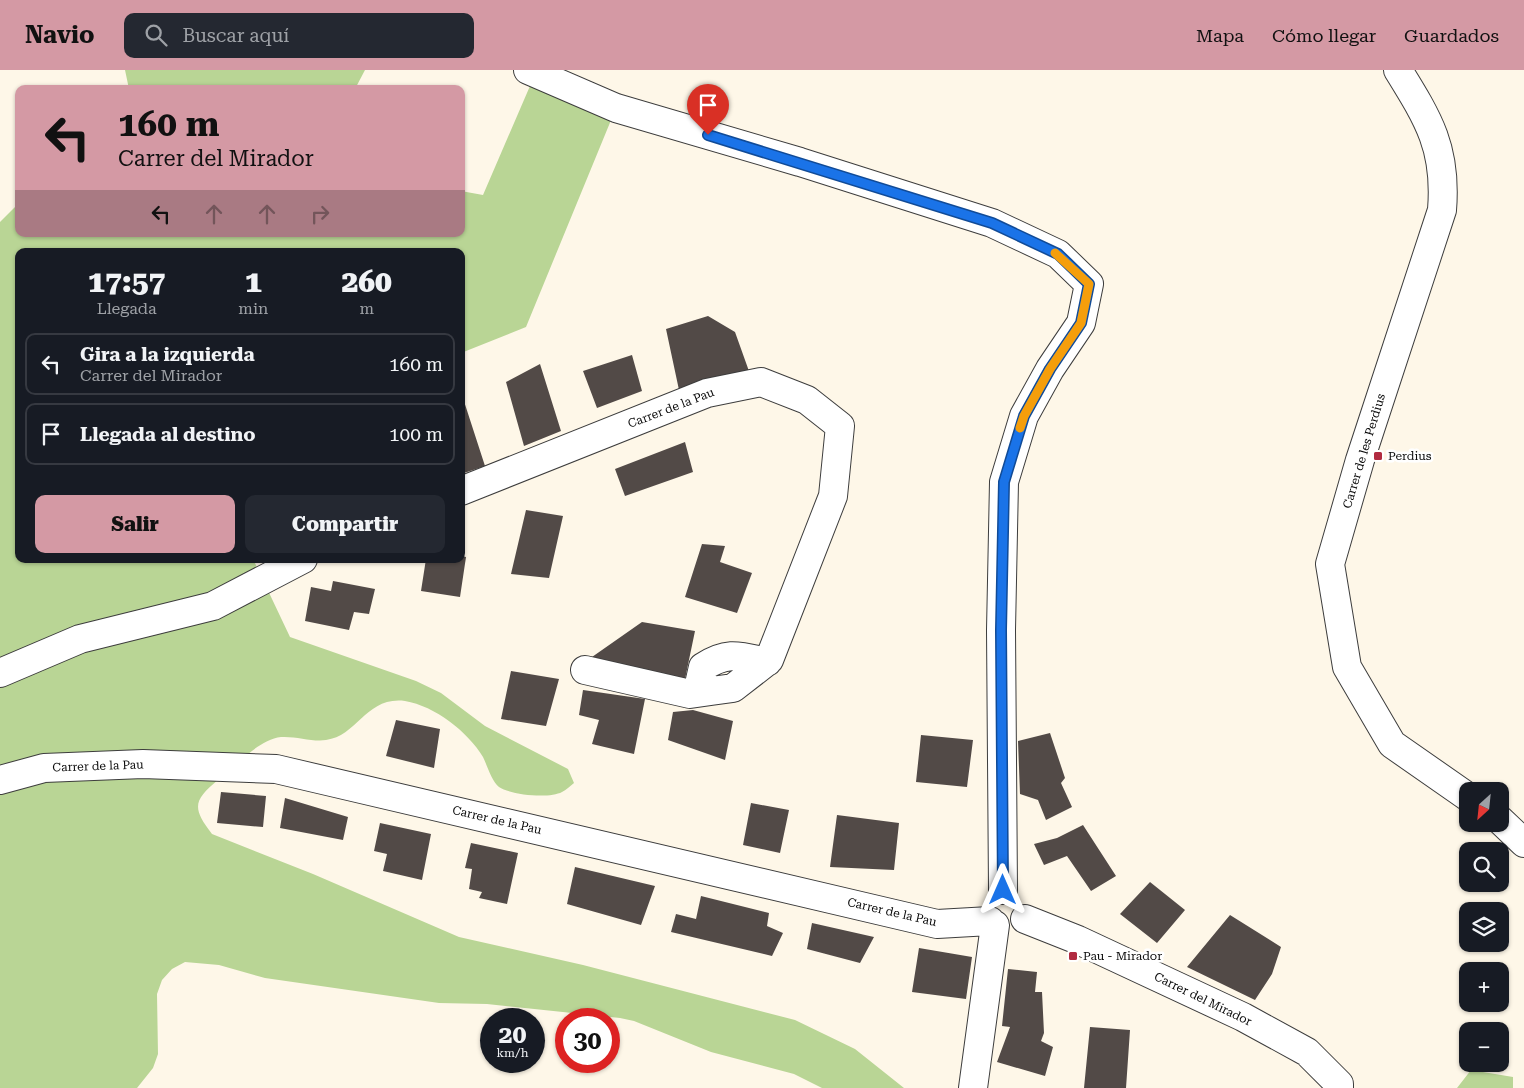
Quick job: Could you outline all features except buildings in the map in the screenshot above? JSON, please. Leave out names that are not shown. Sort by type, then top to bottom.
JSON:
[{"type":"street","points":[[528,70],[616,108],[800,162],[992,223],[1058,254],[1089,284],[1081,323],[1050,369],[1024,416],[1004,482],[1001,630],[1003,890]]},
{"type":"street","name":"Carrer de les Perdius","points":[[1398,70],[1430,127],[1442,157],[1444,182],[1442,210],[1360,460],[1330,564],[1347,667],[1392,744],[1459,791]]},
{"type":"street","name":"Carrer de la Pau","points":[[465,489],[707,393],[761,382],[807,400],[840,426],[833,496],[767,662],[733,688],[690,694],[585,670]]},
{"type":"street","points":[[0,673],[80,639],[213,606],[295,563]]},
{"type":"street","name":"Carrer de la Pau","points":[[0,780],[44,768],[113,766],[276,769],[937,924],[992,923]]},
{"type":"street","points":[[1509,829],[1524,843]]},
{"type":"street","points":[[1003,890],[1013,890],[1024,897],[1028,909],[1025,919],[1014,929],[1000,929],[992,923],[987,914],[989,900],[993,895],[1003,890]]},
{"type":"street","name":"Carrer del Mirador","points":[[1025,919],[1078,940],[1243,1017],[1307,1052],[1339,1084],[1339,1088]]},
{"type":"street","points":[[973,1088],[992,923]]},
{"type":"green space","points":[[125,70],[365,70],[357,85],[128,85]]},
{"type":"green space","points":[[533,79],[616,108],[526,327],[465,351],[465,248],[15,248],[15,563],[255,563],[290,637],[416,681],[441,693],[485,726],[568,769],[574,783],[562,792],[540,796],[505,790],[494,781],[483,757],[469,738],[450,722],[428,708],[405,701],[392,701],[381,704],[371,710],[346,732],[337,737],[326,740],[310,740],[281,737],[272,739],[256,748],[211,786],[200,799],[198,810],[205,825],[212,834],[313,874],[459,937],[583,965],[795,1020],[855,1049],[904,1088],[822,1088],[794,1074],[711,1052],[634,1021],[620,1018],[620,1008],[555,1008],[555,1011],[545,1010],[545,1008],[439,1003],[265,978],[219,965],[185,962],[172,969],[162,980],[157,994],[158,1054],[153,1068],[137,1088],[0,1088],[0,222],[15,207],[15,237],[465,237],[465,192],[483,195]]},
{"type":"green space","points":[[1469,1072],[1483,1072],[1513,1077],[1513,1088],[1457,1088]]},
{"type":"slow traffic","points":[[1020,428],[1024,416],[1050,369],[1081,323],[1089,284],[1055,253]]},
{"type":"place","name":"Perdius","points":[[1378,456]]},
{"type":"place","name":"Pau - Mirador","points":[[1073,956]]},
{"type":"route","points":[[708,135],[992,223],[1058,254],[1089,284],[1081,323],[1050,369],[1024,416],[1004,482],[1001,630],[1003,890]]}]
